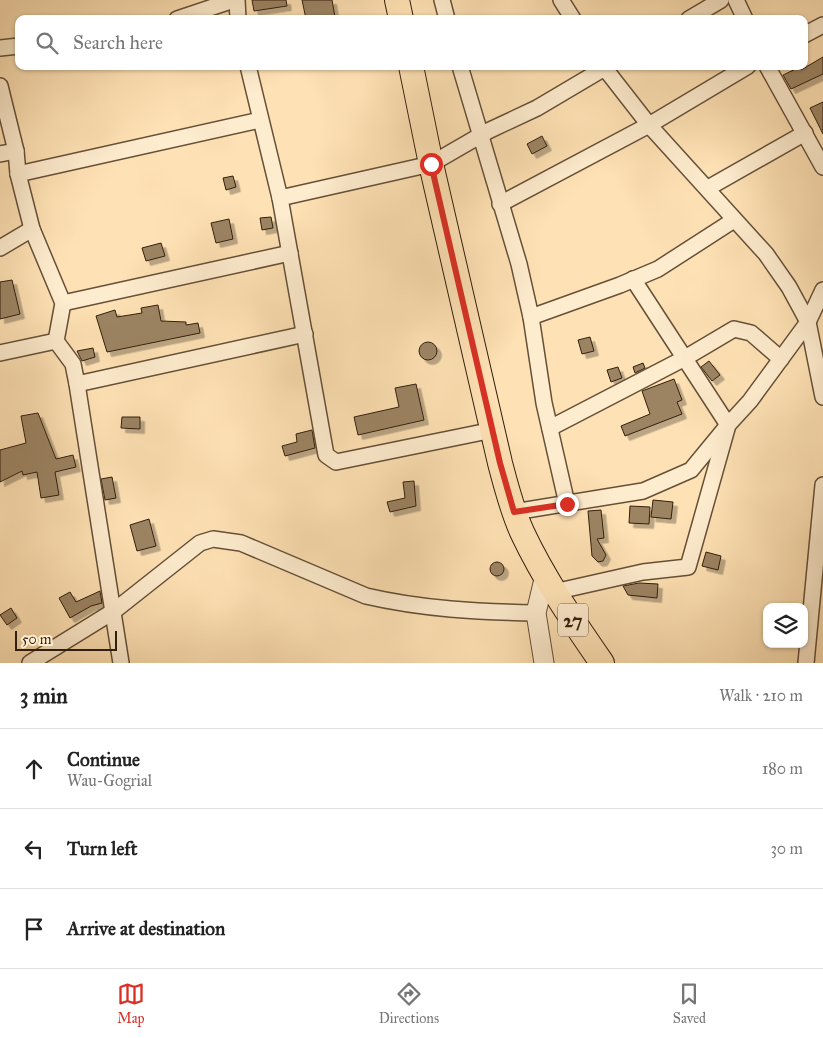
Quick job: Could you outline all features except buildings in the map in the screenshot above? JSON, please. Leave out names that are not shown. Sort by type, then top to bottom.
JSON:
[{"type":"main road","points":[[397,0],[400,15]]},
{"type":"main road","points":[[412,70],[431,164],[514,512],[550,584]]},
{"type":"main road","name":"27","points":[[550,584],[602,663]]},
{"type":"street","points":[[189,15],[235,0],[237,15]]},
{"type":"street","points":[[442,0],[446,15]]},
{"type":"street","points":[[561,0],[570,15]]},
{"type":"street","points":[[696,15],[721,0]]},
{"type":"street","points":[[736,0],[743,15]]},
{"type":"street","points":[[808,33],[823,25]]},
{"type":"street","points":[[0,48],[15,46]]},
{"type":"street","points":[[249,70],[280,198],[326,455],[330,460],[336,462],[493,430]]},
{"type":"street","points":[[461,70],[479,136],[519,264],[531,317],[550,428],[567,504]]},
{"type":"street","points":[[280,198],[431,164],[479,136],[537,108],[600,70]]},
{"type":"street","points":[[607,70],[648,125],[708,188],[734,220],[766,254],[789,287],[808,322],[823,397]]},
{"type":"street","points":[[500,204],[648,125],[741,70]]},
{"type":"street","points":[[769,70],[823,167]]},
{"type":"street","points":[[0,86],[16,151],[18,174],[32,229],[64,303],[56,341],[73,364],[122,663]]},
{"type":"street","points":[[18,174],[260,120]]},
{"type":"street","points":[[708,188],[805,133]]},
{"type":"street","points":[[0,154],[16,151]]},
{"type":"street","points":[[531,317],[658,268],[734,220]]},
{"type":"street","points":[[0,248],[32,229]]},
{"type":"street","points":[[64,303],[290,252]]},
{"type":"street","points":[[544,663],[536,613],[550,584],[688,567],[728,425],[633,279]]},
{"type":"street","points":[[514,512],[643,491],[690,470],[750,401],[808,322],[823,290]]},
{"type":"street","points":[[550,428],[685,358],[734,329],[751,333],[781,359]]},
{"type":"street","points":[[77,384],[305,334]]},
{"type":"street","points":[[0,353],[56,341]]},
{"type":"street","points":[[806,663],[818,632],[823,486]]},
{"type":"street","points":[[30,663],[114,611],[200,543],[213,539],[241,543],[366,596],[480,613],[536,613]]},
{"type":"route","points":[[431,164],[500,463],[514,512],[567,504]]}]
